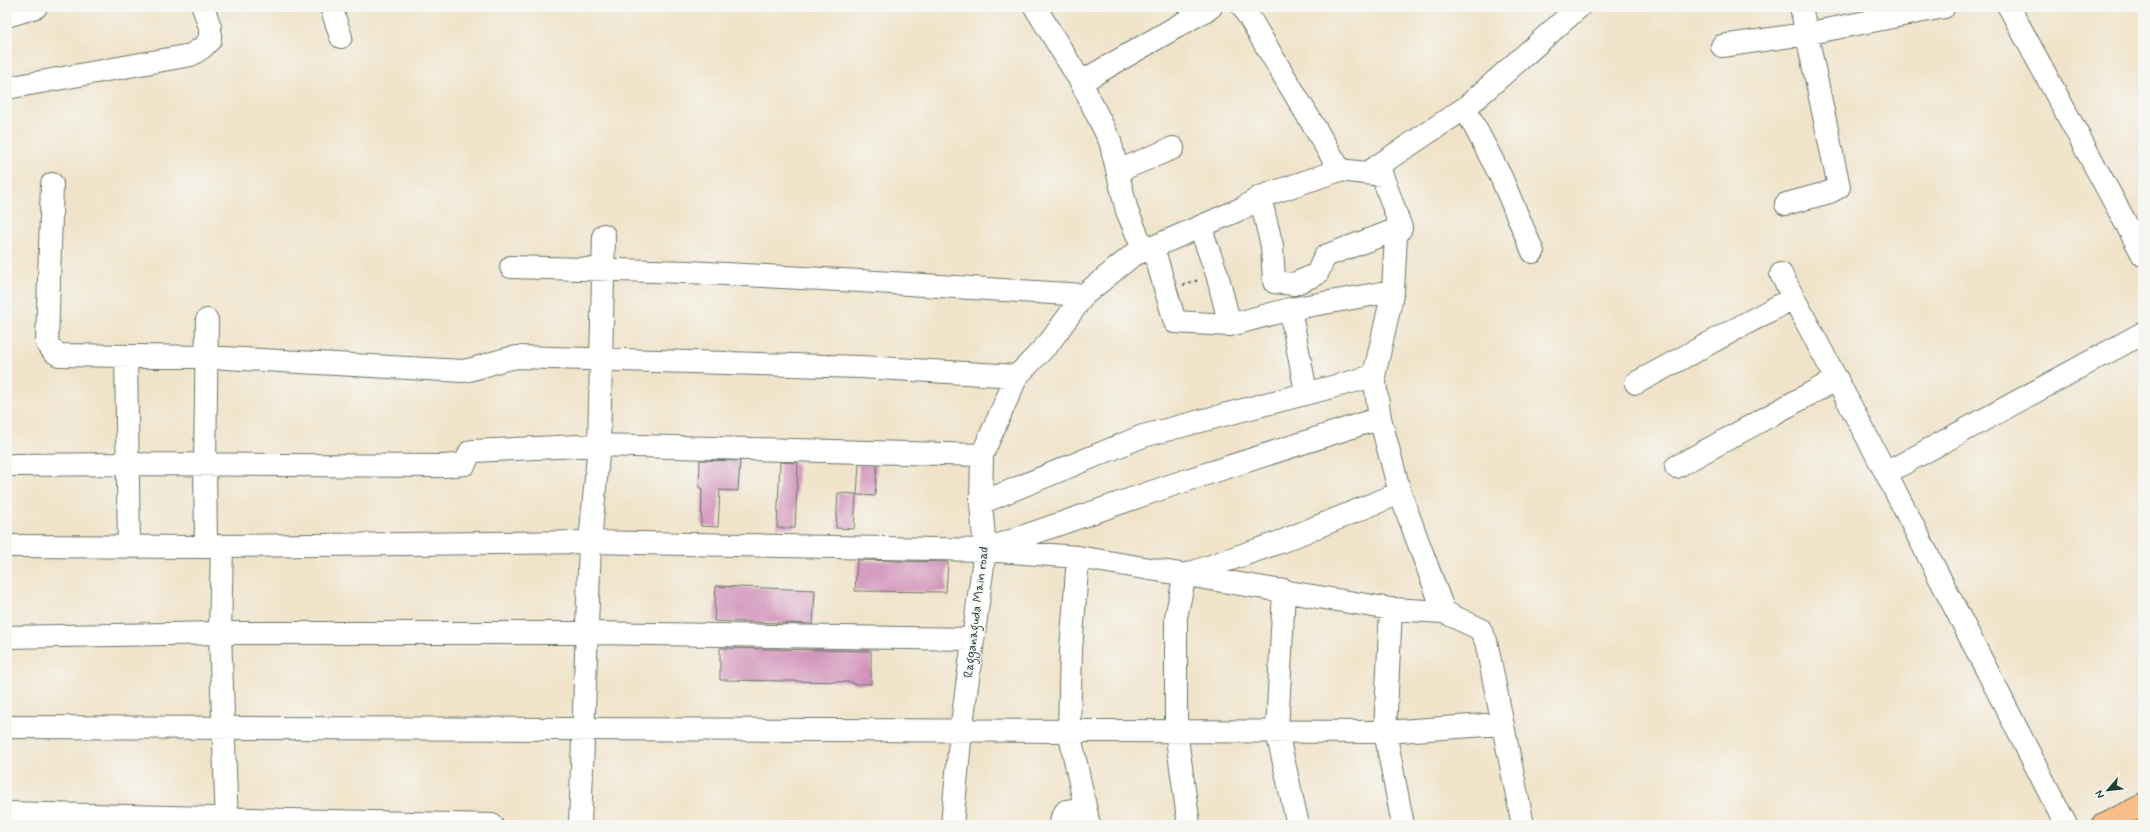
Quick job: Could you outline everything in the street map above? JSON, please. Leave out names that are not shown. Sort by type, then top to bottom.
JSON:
[{"type":"main road","points":[[2103,825],[2143,805]]},
{"type":"street","points":[[7,16],[36,7]]},
{"type":"street","points":[[7,88],[191,55],[202,48],[210,40],[210,27],[203,7]]},
{"type":"street","points":[[331,7],[341,37]]},
{"type":"street","points":[[1035,7],[1081,82],[1110,141],[1127,211],[1149,249],[1166,290],[1175,322],[1230,325],[1290,309],[1393,292]]},
{"type":"street","points":[[1081,82],[1211,7]]},
{"type":"street","points":[[1243,7],[1340,170],[1382,175],[1401,228]]},
{"type":"street","points":[[1367,173],[1464,108],[1579,7]]},
{"type":"street","points":[[1786,204],[1830,192],[1839,187],[1805,34],[1801,7]]},
{"type":"street","points":[[1722,46],[1805,34],[1944,7]]},
{"type":"street","points":[[2009,7],[2143,255]]},
{"type":"street","points":[[1464,108],[1501,177],[1533,252]]},
{"type":"street","points":[[1118,171],[1173,148]]},
{"type":"street","name":"Ragganaguda Main road","points":[[952,825],[972,639],[985,550],[981,504],[982,455],[1017,376],[1049,343],[1084,295],[1134,255],[1243,208],[1260,198],[1340,170]]},
{"type":"street","points":[[52,184],[47,343],[59,355],[207,357],[463,371],[507,358],[518,357],[861,367],[1017,376]]},
{"type":"street","points":[[1260,198],[1272,246],[1274,282],[1294,284],[1318,274],[1325,256],[1401,228]]},
{"type":"street","points":[[1200,227],[1217,274],[1230,325]]},
{"type":"street","points":[[1401,228],[1396,236],[1393,292],[1374,376],[1380,418],[1400,493],[1444,612]]},
{"type":"street","points":[[580,825],[590,542],[599,445],[604,235]]},
{"type":"street","points":[[511,267],[603,271],[688,272],[1084,295]]},
{"type":"street","points":[[1781,274],[1886,473],[2066,825]]},
{"type":"street","points":[[1636,383],[1793,298]]},
{"type":"street","points":[[1290,309],[1306,392]]},
{"type":"street","points":[[207,320],[205,465],[214,546],[220,633],[227,821]]},
{"type":"street","points":[[1886,473],[2143,333]]},
{"type":"street","points":[[126,356],[129,547]]},
{"type":"street","points":[[981,504],[1143,436],[1306,392],[1374,376]]},
{"type":"street","points":[[1676,467],[1837,379]]},
{"type":"street","points":[[985,550],[1169,486],[1380,418]]},
{"type":"street","points":[[14,465],[127,464],[444,466],[465,464],[470,452],[473,451],[599,445],[982,455]]},
{"type":"street","points":[[1185,575],[1280,542],[1400,493]]},
{"type":"street","points":[[7,546],[129,547],[590,542],[985,550],[1078,557],[1284,590],[1391,609],[1444,612],[1480,629],[1486,641],[1501,724],[1523,825]]},
{"type":"street","points":[[1061,825],[1062,817],[1066,811],[1087,816],[1069,731],[1071,650],[1078,557]]},
{"type":"street","points":[[1185,575],[1176,617],[1176,731],[1189,825]]},
{"type":"street","points":[[1284,590],[1277,732],[1298,825]]},
{"type":"street","points":[[1391,609],[1385,732],[1403,825]]},
{"type":"street","points":[[7,637],[220,633],[587,633],[972,639]]},
{"type":"street","points":[[7,727],[1385,732],[1501,724]]},
{"type":"street","points":[[7,813],[227,821],[492,825]]},
{"type":"path","points":[[1166,290],[1217,274]]},
{"type":"building","points":[[700,460],[740,461],[738,491],[720,490],[718,527],[701,526],[702,488],[699,488]]},
{"type":"building","points":[[780,462],[798,463],[795,528],[777,528]]},
{"type":"building","points":[[859,464],[877,465],[875,496],[857,495]]},
{"type":"building","points":[[838,493],[856,494],[854,529],[836,528]]},
{"type":"building","points":[[857,560],[948,562],[946,592],[855,591]]},
{"type":"building","points":[[716,586],[815,590],[813,624],[714,621]]},
{"type":"building","points":[[720,648],[871,651],[871,684],[853,684],[853,682],[720,680]]}]
